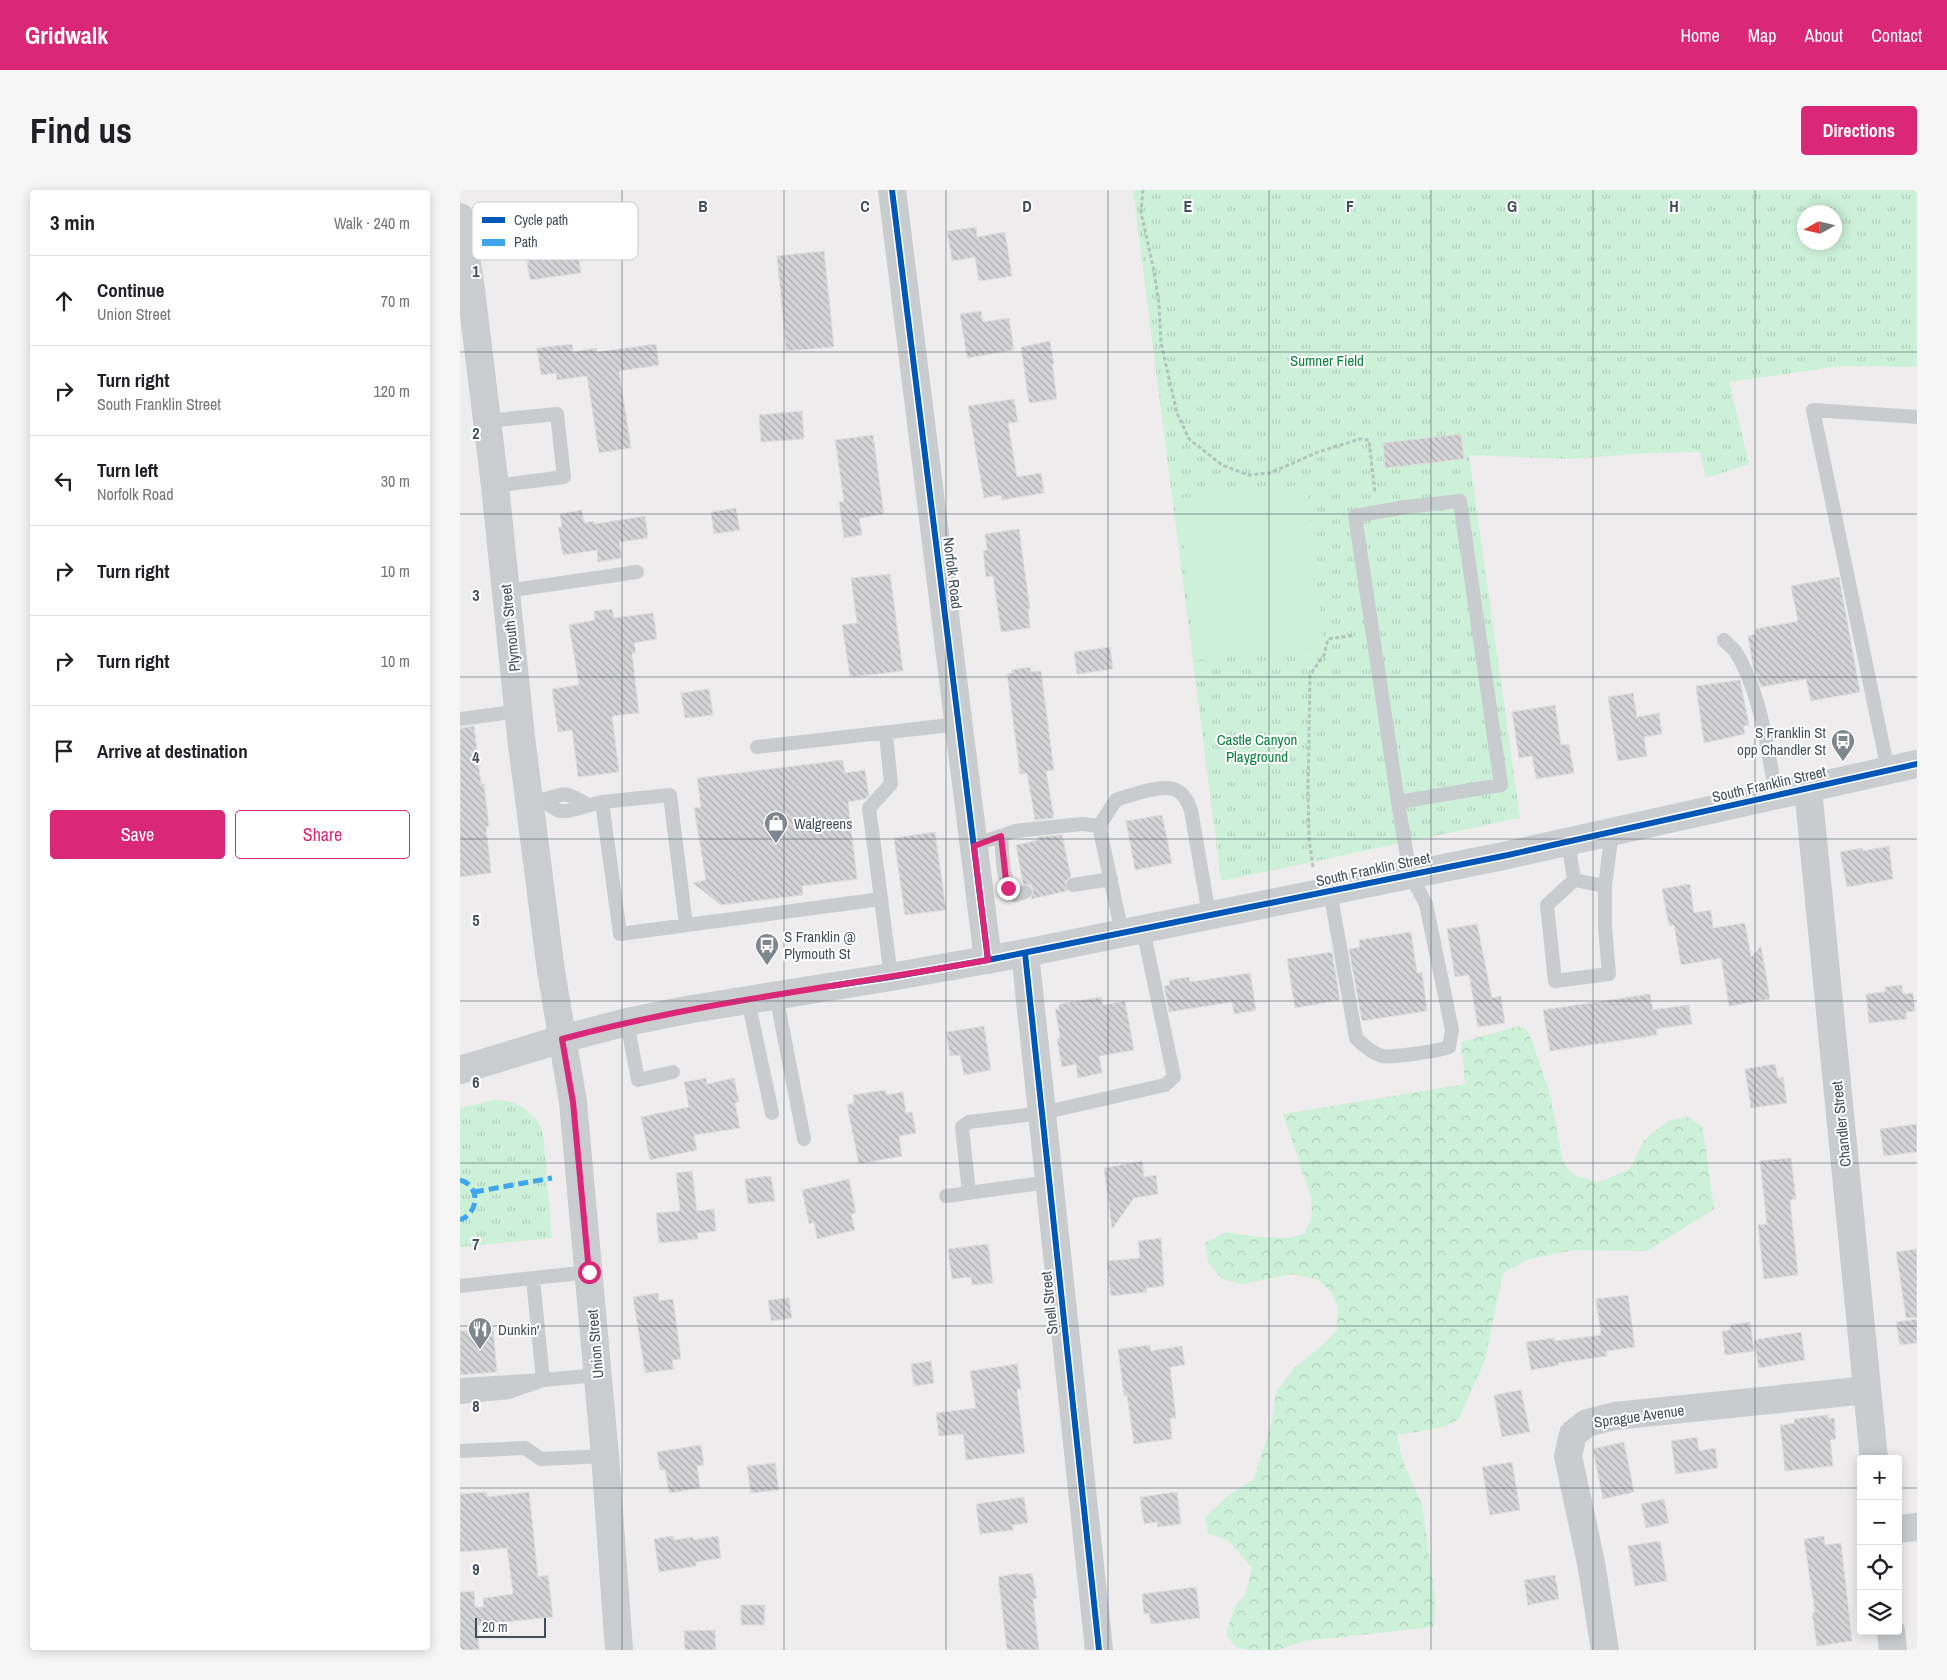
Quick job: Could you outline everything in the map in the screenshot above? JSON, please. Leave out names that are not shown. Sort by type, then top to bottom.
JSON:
[{"type":"main road","name":"Plymouth Street","points":[[460,217],[466,290],[487,421],[495,486],[518,710],[536,801],[551,971],[562,1039]]},
{"type":"main road","name":"South Franklin Street","points":[[460,1070],[562,1039],[627,1022],[1025,953],[1568,841],[1917,764]]},
{"type":"main road","name":"Union Street","points":[[562,1039],[573,1102],[589,1272],[619,1650]]},
{"type":"street","name":"Norfolk Road","points":[[892,190],[988,960]]},
{"type":"street","name":"Chandler Street","points":[[1808,789],[1874,1455]]},
{"type":"street","name":"Snell Street","points":[[1025,953],[1099,1650]]},
{"type":"street","name":"Sprague Avenue","points":[[1605,1650],[1591,1563],[1568,1456],[1573,1434],[1587,1423],[1615,1416],[1867,1390]]},
{"type":"street","points":[[1902,1529],[1917,1527]]},
{"type":"street","points":[[1891,1635],[1893,1650]]},
{"type":"lane","points":[[1888,770],[1813,410],[1917,417]]},
{"type":"lane","points":[[487,421],[557,414],[564,477],[495,486]]},
{"type":"lane","points":[[1330,891],[1356,1038],[1365,1048],[1383,1057],[1439,1051],[1449,1047],[1452,1030],[1426,904],[1410,874],[1398,802],[1355,516],[1460,501],[1501,785],[1398,802]]},
{"type":"lane","points":[[506,591],[637,572]]},
{"type":"lane","points":[[1724,640],[1734,650],[1753,688],[1766,741],[1776,796]]},
{"type":"lane","points":[[460,719],[518,710]]},
{"type":"lane","points":[[756,747],[886,734],[959,724]]},
{"type":"lane","points":[[886,734],[892,784],[869,808],[891,977]]},
{"type":"lane","points":[[969,1193],[962,1127],[969,1122],[1042,1113],[1164,1085],[1174,1077],[1132,931],[1111,879],[1099,826],[1116,800],[1169,787],[1177,790],[1185,797],[1191,810],[1209,916]]},
{"type":"lane","points":[[536,801],[561,793],[569,794],[588,805],[670,795],[686,925]]},
{"type":"lane","points":[[602,802],[620,934],[881,899]]},
{"type":"lane","points":[[974,846],[1015,831],[1072,825],[1099,826]]},
{"type":"lane","points":[[1574,880],[1547,904],[1555,981],[1609,974],[1605,928],[1605,886],[1612,831]]},
{"type":"lane","points":[[1001,836],[1008,888],[1015,895],[1025,892]]},
{"type":"lane","points":[[1568,841],[1574,880]]},
{"type":"lane","points":[[1072,885],[1111,879]]},
{"type":"lane","points":[[1574,880],[1605,886]]},
{"type":"lane","points":[[776,996],[804,1139]]},
{"type":"lane","points":[[748,1000],[772,1114]]},
{"type":"lane","points":[[627,1022],[638,1080],[673,1072]]},
{"type":"lane","points":[[946,1196],[1049,1182]]},
{"type":"lane","points":[[460,1286],[589,1272]]},
{"type":"lane","points":[[533,1279],[543,1380]]},
{"type":"lane","points":[[460,1385],[598,1375]]},
{"type":"lane","points":[[460,1397],[509,1392],[543,1380]]},
{"type":"lane","points":[[460,1451],[525,1448],[541,1459],[605,1456]]},
{"type":"path","points":[[1143,190],[1141,212],[1154,271],[1159,304],[1161,343],[1177,413],[1189,439],[1222,465],[1248,474],[1270,474],[1318,452],[1360,439],[1368,440],[1377,512]]},
{"type":"path","points":[[1312,867],[1308,793],[1310,674],[1324,655],[1328,639],[1373,633]]},
{"type":"green space","name":"Sumner Field","points":[[1133,190],[1917,190],[1917,367],[1841,366],[1729,382],[1749,464],[1706,478],[1700,452],[1647,453],[1570,459],[1469,455],[1520,818],[1221,881]]},
{"type":"green space","points":[[1306,485],[1323,647],[1195,660],[1179,498]]},
{"type":"green space","points":[[1516,1027],[1526,1028],[1533,1044],[1550,1095],[1563,1162],[1575,1176],[1599,1182],[1630,1169],[1644,1140],[1668,1121],[1687,1116],[1702,1127],[1714,1209],[1647,1251],[1574,1250],[1529,1259],[1503,1273],[1485,1360],[1458,1420],[1439,1428],[1397,1435],[1402,1459],[1422,1505],[1436,1605],[1433,1627],[1304,1641],[1278,1650],[1247,1650],[1236,1647],[1226,1635],[1234,1608],[1246,1593],[1252,1568],[1229,1541],[1208,1533],[1205,1517],[1229,1495],[1254,1479],[1272,1421],[1276,1392],[1295,1367],[1322,1346],[1337,1330],[1338,1307],[1331,1292],[1319,1280],[1291,1274],[1243,1284],[1222,1279],[1208,1262],[1205,1243],[1226,1232],[1258,1237],[1289,1238],[1304,1234],[1312,1217],[1311,1197],[1283,1114],[1465,1084],[1461,1042]]},
{"type":"green space","points":[[494,1100],[518,1105],[536,1119],[540,1126],[543,1134],[552,1238],[460,1247],[460,1108]]},
{"type":"building","points":[[976,227],[977,237],[1005,232],[1012,276],[979,281],[975,257],[952,261],[947,231]]},
{"type":"building","points":[[824,251],[834,347],[786,351],[777,256]]},
{"type":"building","points":[[527,260],[579,260],[581,273],[530,280]]},
{"type":"building","points":[[981,311],[983,322],[1009,318],[1014,350],[967,358],[960,314]]},
{"type":"building","points":[[1050,341],[1057,399],[1029,403],[1021,347]]},
{"type":"building","points":[[572,344],[573,352],[596,348],[597,352],[656,344],[659,365],[619,371],[631,448],[599,453],[587,376],[557,380],[556,373],[541,375],[537,348]]},
{"type":"building","points":[[1014,399],[1018,422],[1008,423],[1017,477],[1041,473],[1044,493],[1002,500],[1001,495],[984,498],[968,406]]},
{"type":"building","points":[[802,411],[804,439],[761,442],[759,415]]},
{"type":"building","points":[[1461,434],[1464,459],[1385,468],[1383,443]]},
{"type":"building","points":[[873,435],[884,514],[859,518],[862,535],[844,538],[839,502],[844,501],[835,440]]},
{"type":"building","points":[[736,508],[740,530],[714,534],[711,512]]},
{"type":"building","points":[[582,510],[584,523],[594,521],[594,524],[645,516],[648,538],[619,542],[622,558],[598,562],[597,550],[563,555],[558,527],[562,527],[560,514]]},
{"type":"building","points":[[1019,529],[1030,609],[1028,609],[1030,628],[1001,632],[993,576],[986,577],[983,551],[987,550],[985,534]]},
{"type":"building","points":[[890,574],[903,671],[850,677],[842,625],[857,623],[851,578]]},
{"type":"building","points":[[1839,577],[1860,692],[1811,701],[1806,679],[1761,687],[1753,666],[1748,636],[1756,634],[1755,629],[1798,621],[1791,586]]},
{"type":"building","points":[[612,609],[614,618],[653,613],[657,639],[634,643],[636,653],[632,653],[639,713],[612,716],[619,772],[578,777],[572,730],[558,732],[552,689],[579,685],[569,625],[595,620],[594,611]]},
{"type":"building","points":[[1110,647],[1113,669],[1077,674],[1074,652]]},
{"type":"building","points":[[1030,667],[1031,672],[1041,671],[1054,770],[1046,771],[1054,818],[1035,820],[1027,773],[1020,774],[1007,674],[1012,673],[1011,670]]},
{"type":"building","points":[[1740,680],[1749,725],[1743,726],[1745,734],[1704,743],[1696,686]]},
{"type":"building","points":[[709,689],[713,715],[685,718],[681,693]]},
{"type":"building","points":[[1633,693],[1637,717],[1659,713],[1662,734],[1644,737],[1647,756],[1618,761],[1608,697]]},
{"type":"building","points":[[1555,705],[1561,745],[1569,744],[1574,773],[1536,779],[1532,756],[1519,758],[1512,712]]},
{"type":"building","points":[[474,726],[481,784],[484,784],[489,826],[486,827],[491,873],[460,877],[460,728]]},
{"type":"building","name":"Walgreens","points":[[843,760],[845,773],[865,770],[869,796],[865,799],[848,802],[857,879],[802,886],[803,895],[721,905],[693,883],[706,880],[694,808],[701,807],[697,778]]},
{"type":"building","points":[[1162,815],[1172,863],[1135,870],[1126,821]]},
{"type":"building","points":[[935,832],[946,910],[905,915],[894,838]]},
{"type":"building","points":[[1062,835],[1071,877],[1065,882],[1067,891],[1031,899],[1033,890],[1031,885],[1023,884],[1016,845],[1039,840],[1038,837]]},
{"type":"building","points":[[1889,846],[1893,879],[1847,887],[1840,852],[1862,848],[1863,851]]},
{"type":"building","points":[[1690,884],[1694,913],[1711,910],[1713,928],[1745,923],[1751,957],[1761,946],[1770,999],[1729,1006],[1721,958],[1681,965],[1674,925],[1669,926],[1662,889]]},
{"type":"building","points":[[1477,924],[1492,998],[1501,996],[1505,1023],[1478,1027],[1469,975],[1455,977],[1447,929]]},
{"type":"building","points":[[1411,932],[1417,973],[1422,972],[1427,1011],[1362,1021],[1349,949],[1360,947],[1359,940]]},
{"type":"building","points":[[1332,952],[1340,1000],[1295,1008],[1287,959]]},
{"type":"building","points":[[1250,973],[1256,1010],[1234,1014],[1232,1002],[1169,1012],[1164,986],[1170,985],[1169,980],[1189,977],[1190,982]]},
{"type":"building","points":[[1902,985],[1903,994],[1913,993],[1915,1011],[1906,1012],[1907,1019],[1869,1023],[1866,994],[1885,992],[1885,987]]},
{"type":"building","points":[[1650,994],[1653,1010],[1689,1005],[1692,1024],[1656,1029],[1657,1035],[1550,1051],[1543,1010]]},
{"type":"building","points":[[1102,997],[1103,1005],[1125,1001],[1134,1050],[1099,1056],[1102,1073],[1078,1078],[1076,1064],[1062,1067],[1057,1039],[1060,1038],[1055,1009],[1059,1009],[1059,1004]]},
{"type":"building","points":[[984,1026],[991,1070],[964,1075],[960,1055],[950,1056],[946,1032]]},
{"type":"building","points":[[1775,1064],[1778,1078],[1783,1077],[1787,1103],[1751,1108],[1745,1069]]},
{"type":"building","points":[[706,1078],[707,1084],[734,1078],[739,1102],[735,1103],[740,1128],[694,1135],[697,1150],[650,1160],[641,1117],[689,1107],[684,1082]]},
{"type":"building","points":[[886,1090],[886,1095],[903,1092],[906,1113],[912,1112],[916,1133],[899,1136],[902,1156],[859,1164],[847,1105],[854,1103],[853,1095]]},
{"type":"building","points":[[1917,1124],[1917,1152],[1884,1156],[1880,1129]]},
{"type":"building","points":[[1791,1158],[1796,1199],[1790,1200],[1798,1275],[1764,1279],[1758,1225],[1767,1224],[1760,1161]]},
{"type":"building","points":[[1142,1161],[1144,1177],[1156,1175],[1158,1194],[1134,1198],[1112,1229],[1104,1168]]},
{"type":"building","points":[[692,1171],[697,1211],[714,1209],[716,1231],[697,1233],[698,1239],[659,1243],[656,1213],[680,1211],[676,1173]]},
{"type":"building","points":[[771,1176],[775,1201],[748,1204],[745,1179]]},
{"type":"building","points":[[849,1179],[856,1213],[851,1214],[855,1230],[817,1239],[814,1222],[809,1224],[802,1190]]},
{"type":"building","points":[[1161,1238],[1164,1286],[1146,1288],[1147,1292],[1111,1296],[1107,1261],[1140,1258],[1138,1241]]},
{"type":"building","points":[[988,1244],[993,1283],[972,1285],[971,1277],[952,1279],[948,1249]]},
{"type":"building","points":[[1917,1249],[1917,1317],[1906,1318],[1896,1252]]},
{"type":"building","points":[[658,1293],[659,1301],[673,1299],[681,1359],[672,1360],[674,1369],[645,1373],[633,1297]]},
{"type":"building","points":[[1628,1295],[1635,1347],[1606,1351],[1607,1356],[1558,1363],[1559,1365],[1531,1370],[1526,1342],[1554,1338],[1555,1341],[1601,1335],[1596,1299]]},
{"type":"building","points":[[789,1298],[792,1318],[771,1321],[768,1300]]},
{"type":"building","points":[[1917,1319],[1917,1343],[1900,1345],[1896,1322]]},
{"type":"building","points":[[1750,1322],[1754,1351],[1725,1355],[1722,1331],[1730,1330],[1730,1325]]},
{"type":"building","name":"Dunkin'","points":[[493,1328],[497,1372],[460,1375],[460,1331]]},
{"type":"building","points":[[1801,1332],[1805,1360],[1759,1368],[1754,1340]]},
{"type":"building","points":[[1150,1345],[1151,1351],[1182,1346],[1185,1365],[1170,1367],[1176,1418],[1170,1418],[1172,1439],[1134,1444],[1127,1395],[1124,1395],[1118,1349]]},
{"type":"building","points":[[931,1361],[934,1383],[914,1386],[911,1364]]},
{"type":"building","points":[[1017,1364],[1021,1389],[1017,1390],[1025,1453],[966,1460],[963,1434],[939,1436],[936,1413],[976,1408],[970,1371]]},
{"type":"building","points":[[1521,1390],[1530,1432],[1502,1437],[1494,1395]]},
{"type":"building","points":[[1828,1415],[1828,1419],[1834,1418],[1836,1439],[1830,1440],[1833,1466],[1785,1471],[1780,1425],[1795,1423],[1794,1419]]},
{"type":"building","points":[[1697,1437],[1699,1451],[1715,1448],[1718,1468],[1676,1474],[1671,1441]]},
{"type":"building","points":[[1624,1442],[1634,1492],[1603,1499],[1593,1449]]},
{"type":"building","points":[[701,1445],[704,1465],[697,1466],[700,1488],[669,1493],[665,1470],[660,1470],[657,1452]]},
{"type":"building","points":[[1512,1462],[1520,1510],[1490,1515],[1482,1467]]},
{"type":"building","points":[[775,1463],[779,1490],[751,1493],[747,1466]]},
{"type":"building","points":[[487,1492],[487,1497],[529,1492],[538,1577],[548,1575],[553,1617],[477,1625],[479,1650],[460,1650],[460,1592],[474,1591],[475,1607],[484,1607],[483,1598],[513,1594],[507,1548],[460,1552],[460,1494]]},
{"type":"building","points":[[1177,1492],[1181,1524],[1158,1527],[1157,1522],[1144,1524],[1140,1497]]},
{"type":"building","points":[[1024,1497],[1028,1523],[1012,1525],[1013,1530],[980,1534],[976,1504]]},
{"type":"building","points":[[1664,1499],[1669,1523],[1646,1528],[1641,1504]]},
{"type":"building","points":[[673,1536],[674,1540],[693,1537],[694,1540],[718,1536],[721,1558],[696,1562],[696,1566],[659,1572],[654,1539]]},
{"type":"building","points":[[1824,1536],[1825,1545],[1841,1543],[1852,1641],[1817,1646],[1812,1613],[1815,1613],[1804,1539]]},
{"type":"building","points":[[1660,1541],[1667,1581],[1635,1586],[1628,1546]]},
{"type":"building","points":[[1018,1573],[1019,1575],[1032,1573],[1037,1598],[1033,1599],[1039,1650],[1007,1650],[998,1577]]},
{"type":"building","points":[[1555,1575],[1559,1599],[1528,1605],[1524,1580]]},
{"type":"building","points":[[1196,1587],[1200,1618],[1151,1624],[1149,1613],[1144,1614],[1142,1594]]},
{"type":"building","points":[[741,1605],[765,1605],[764,1625],[741,1625]]},
{"type":"building","points":[[715,1630],[716,1650],[685,1650],[684,1631]]},
{"type":"marked path","points":[[474,1192],[552,1178]]},
{"type":"marked path","points":[[460,1180],[472,1188],[475,1200],[471,1212],[460,1220]]},
{"type":"cycle path","points":[[892,190],[988,960]]},
{"type":"cycle path","points":[[831,986],[988,960],[1508,855],[1917,764]]},
{"type":"cycle path","points":[[1025,953],[1099,1650]]},
{"type":"place","name":"S Franklin St opp Chandler St","points":[[1843,762]]},
{"type":"place","name":"Walgreens","points":[[776,844]]},
{"type":"place","name":"S Franklin @ Plymouth St","points":[[767,966]]},
{"type":"place","name":"Dunkin'","points":[[480,1350]]},
{"type":"route","points":[[589,1272],[573,1102],[562,1039],[611,1026],[692,1009],[988,960],[974,846],[1001,836],[1008,888]]},
{"type":"park label","name":"Castle Canyon Playground","points":[[1257,748]]}]
